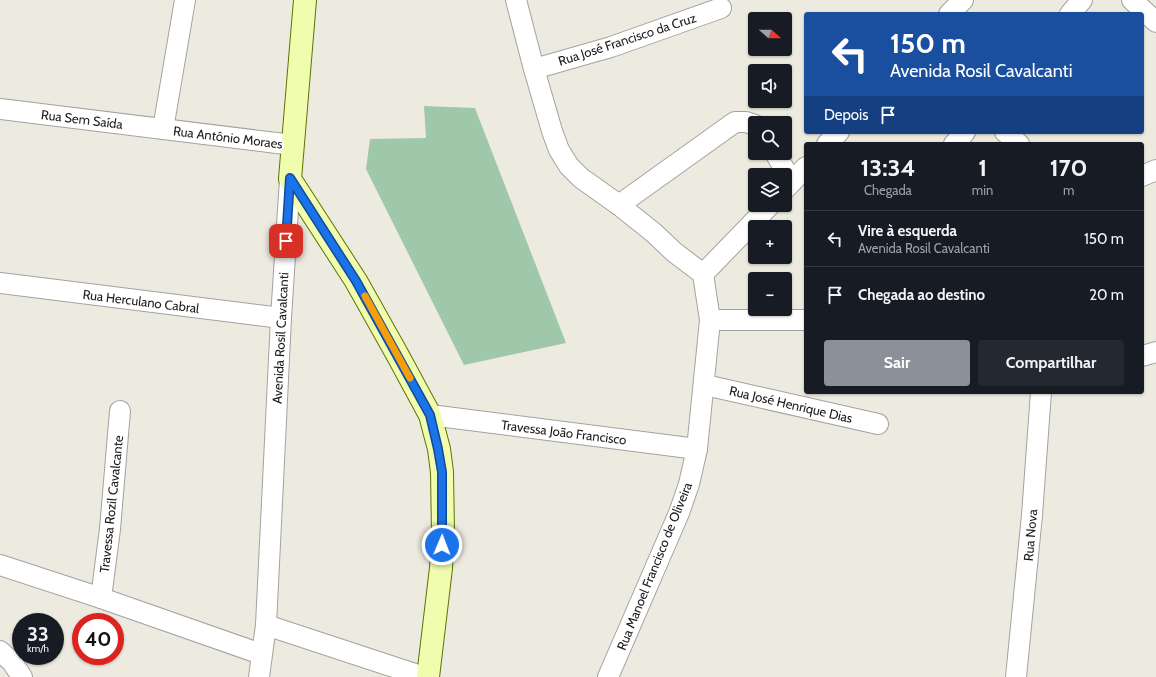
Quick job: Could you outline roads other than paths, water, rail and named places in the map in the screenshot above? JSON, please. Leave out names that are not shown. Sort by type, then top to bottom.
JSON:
[{"type":"street","points":[[163,130],[185,0]]},
{"type":"street","name":"Avenida Rosil Cavalcanti","points":[[259,677],[266,625],[281,318],[290,178],[305,0]]},
{"type":"street","points":[[516,0],[534,69],[559,150],[569,166],[582,178],[619,205],[654,233],[674,252],[704,274],[763,212]]},
{"type":"street","points":[[952,12],[963,0]]},
{"type":"street","points":[[1072,12],[1082,0]]},
{"type":"street","points":[[1132,0],[1156,22]]},
{"type":"street","name":"Rua José Francisco da Cruz","points":[[534,69],[611,47],[721,8]]},
{"type":"street","name":"Rua Sem Saída","points":[[0,109],[163,130]]},
{"type":"street","points":[[619,205],[735,122],[748,123]]},
{"type":"street","name":"Rua Antônio Moraes","points":[[163,130],[293,145]]},
{"type":"street","points":[[830,142],[837,134]]},
{"type":"street","points":[[956,142],[963,134]]},
{"type":"street","points":[[1007,134],[1017,142]]},
{"type":"street","points":[[792,182],[804,169]]},
{"type":"street","points":[[1144,175],[1156,170]]},
{"type":"street","points":[[290,178],[356,281],[430,415],[442,472],[442,533],[441,568],[428,677]]},
{"type":"street","name":"Rua Manoel Francisco de Oliveira","points":[[608,677],[679,513],[689,484],[697,449],[710,320],[704,274]]},
{"type":"street","name":"Rua Herculano Cabral","points":[[0,284],[281,318]]},
{"type":"street","points":[[710,320],[804,320]]},
{"type":"street","points":[[1144,355],[1156,352]]},
{"type":"street","name":"Rua José Henrique Dias","points":[[704,385],[878,424]]},
{"type":"street","name":"Rua Nova","points":[[1016,677],[1032,515],[1041,394]]},
{"type":"street","name":"Travessa Rozil Cavalcante","points":[[102,598],[110,529],[120,411]]},
{"type":"street","name":"Travessa João Francisco","points":[[430,415],[697,449]]},
{"type":"street","points":[[0,565],[102,598],[261,654]]},
{"type":"street","points":[[266,625],[424,677]]},
{"type":"street","points":[[0,650],[12,662],[22,677]]}]
